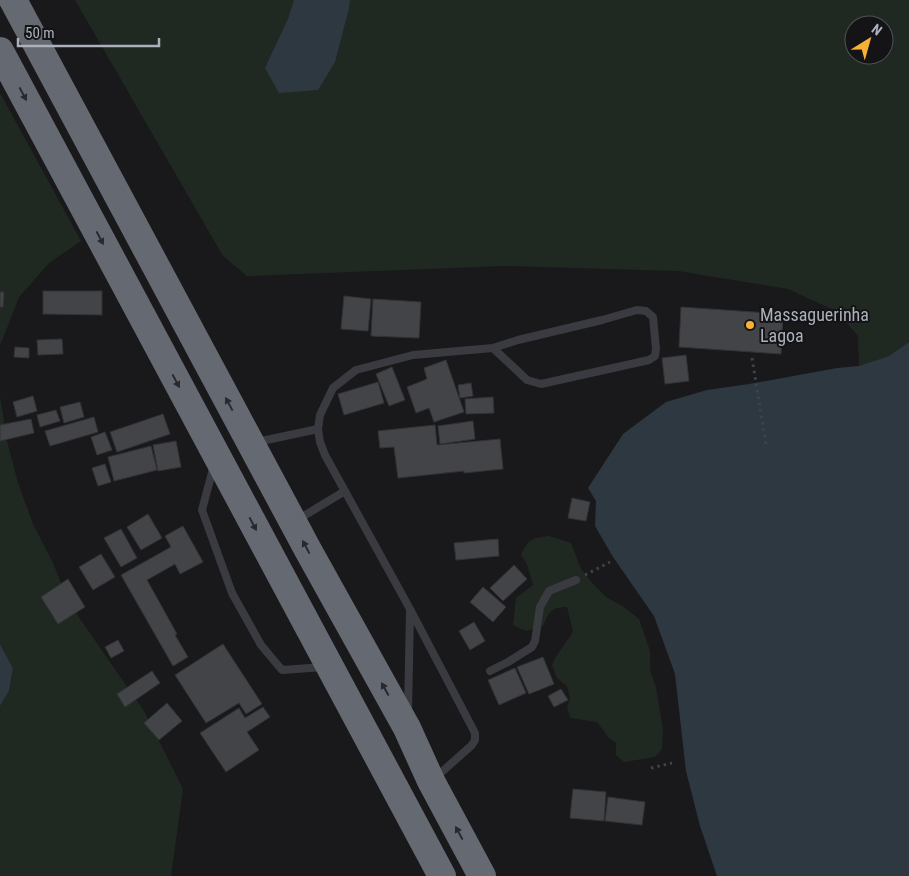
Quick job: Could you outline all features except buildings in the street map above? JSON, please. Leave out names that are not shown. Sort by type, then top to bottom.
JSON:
[{"type":"highway","points":[[12,0],[251,444],[407,728],[431,781],[482,876]]},
{"type":"highway","points":[[0,51],[442,876]]},
{"type":"lane","points":[[431,781],[472,745],[475,740],[475,733],[410,609],[325,455],[318,429],[320,415],[334,388],[356,370],[413,355],[492,348],[636,310],[646,311],[653,317],[656,349],[655,356],[648,360],[541,384],[527,380],[492,348]]},
{"type":"lane","points":[[251,444],[318,429]]},
{"type":"lane","points":[[217,456],[202,510],[232,593],[261,646],[282,670],[329,666]]},
{"type":"lane","points":[[294,523],[344,492]]},
{"type":"lane","points":[[490,671],[532,647],[535,641],[540,607],[549,591],[576,580]]},
{"type":"lane","points":[[407,728],[410,609]]},
{"type":"path","points":[[752,358],[766,445]]},
{"type":"path","points":[[576,580],[610,562]]},
{"type":"path","points":[[651,768],[672,764]]},
{"type":"shaded area","points":[[75,0],[909,0],[909,342],[889,356],[859,366],[858,336],[836,311],[788,289],[678,271],[504,266],[247,276],[223,256]]},
{"type":"shaded area","points":[[294,0],[350,0],[335,62],[318,90],[279,93],[265,68],[288,19]]},
{"type":"shaded area","points":[[0,93],[81,241],[49,263],[19,297],[0,346]]},
{"type":"shaded area","points":[[909,342],[909,876],[717,876],[700,826],[686,771],[675,674],[654,616],[613,557],[595,526],[596,501],[588,488],[623,434],[666,402],[707,390],[859,366],[889,356]]},
{"type":"shaded area","points":[[0,396],[7,441],[18,483],[33,524],[53,563],[69,603],[144,711],[183,789],[171,876],[0,876],[0,706],[9,691],[13,668],[0,644]]},
{"type":"shaded area","points":[[549,536],[571,543],[581,569],[595,586],[606,597],[624,607],[639,619],[650,651],[650,670],[656,687],[663,730],[662,749],[655,757],[624,762],[616,755],[616,743],[609,738],[597,722],[570,718],[567,707],[570,698],[567,686],[557,678],[552,665],[573,631],[567,607],[557,608],[551,612],[543,626],[526,631],[513,625],[516,598],[533,585],[527,564],[521,555],[528,542]]},
{"type":"shaded area","points":[[0,644],[13,668],[9,691],[0,706]]},
{"type":"place","name":"Massaguerinha Lagoa","points":[[750,325]]}]
